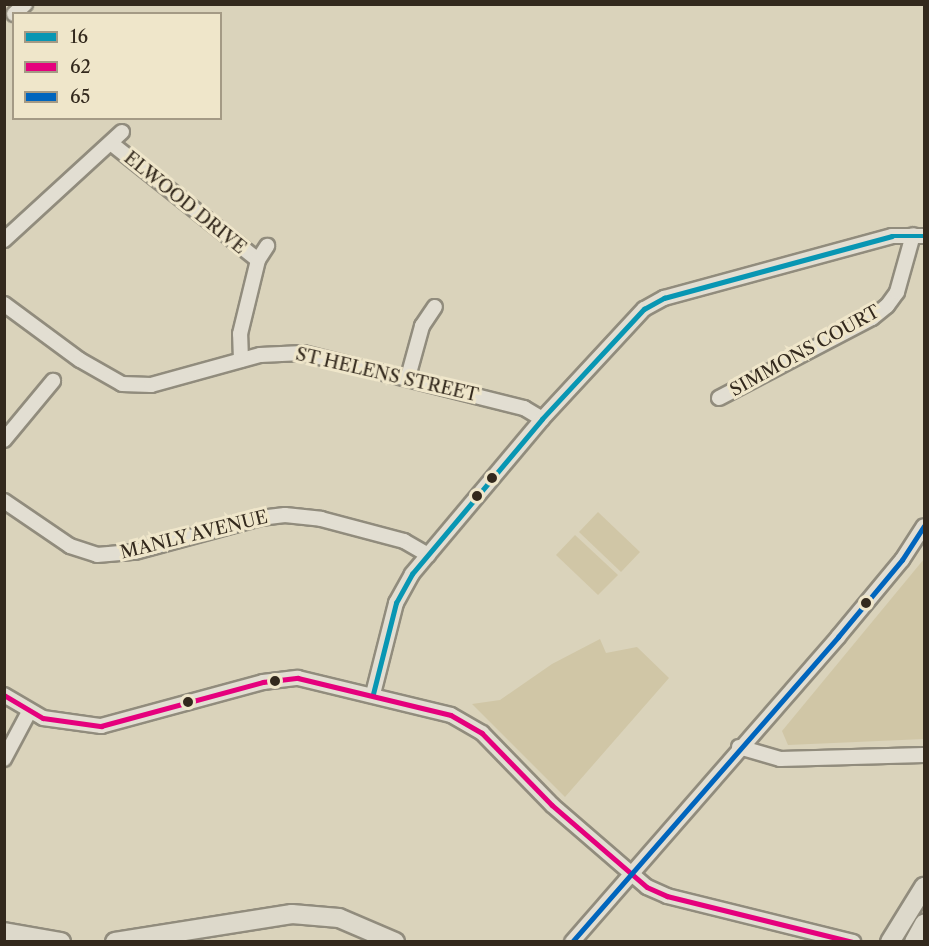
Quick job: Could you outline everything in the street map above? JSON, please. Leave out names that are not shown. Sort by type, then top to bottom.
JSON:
[{"type":"main road","points":[[890,942],[924,887]]},
{"type":"main road","points":[[116,942],[292,914],[339,918],[395,942]]},
{"type":"main road","points":[[914,942],[924,924]]},
{"type":"main road","points":[[4,932],[25,940],[61,942]]},
{"type":"street","name":"ELWOOD DRIVE","points":[[4,240],[112,144],[122,132]]},
{"type":"street","name":"ELWOOD DRIVE","points":[[112,144],[258,260]]},
{"type":"street","name":"SIMMONS COURT","points":[[719,399],[867,321],[887,306],[897,292],[919,235]]},
{"type":"street","points":[[373,694],[396,603],[428,555],[542,419],[628,322],[653,302],[892,236],[919,235]]},
{"type":"street","name":"ELWOOD DRIVE","points":[[241,360],[240,334],[258,260],[267,246]]},
{"type":"street","name":"ST HELENS STREET","points":[[4,304],[80,360],[122,384],[151,385],[274,353],[303,353],[408,377],[524,408],[542,419]]},
{"type":"street","points":[[408,377],[422,326],[435,307]]},
{"type":"street","points":[[4,440],[53,381]]},
{"type":"street","name":"MANLY AVENUE","points":[[4,501],[70,546],[97,555],[135,552],[260,518],[285,514],[321,519],[404,541],[428,555]]},
{"type":"street","points":[[572,942],[895,569],[924,526]]},
{"type":"street","points":[[4,695],[29,712],[57,722],[101,726],[281,678],[313,680],[451,715],[470,725],[552,805],[647,887],[667,896],[853,942]]},
{"type":"street","points":[[4,759],[29,712]]},
{"type":"street","points":[[739,747],[780,759],[924,755]]},
{"type":"shaded area","points":[[598,512],[640,552],[621,572],[579,532]]},
{"type":"shaded area","points":[[575,535],[618,575],[598,595],[556,555]]},
{"type":"shaded area","points":[[924,559],[924,739],[788,745],[782,731]]},
{"type":"shaded area","points":[[600,639],[606,653],[637,647],[669,678],[565,797],[472,704],[500,700],[552,664]]},
{"type":"transit line","name":"16","points":[[373,694],[396,603],[412,574],[542,419],[644,309],[664,298],[892,236],[924,236]]},
{"type":"transit line","name":"65","points":[[572,942],[838,637],[902,560],[924,526]]},
{"type":"transit line","name":"62","points":[[4,695],[43,718],[101,726],[263,682],[298,678],[451,715],[482,733],[552,805],[647,887],[667,896],[853,942]]}]
